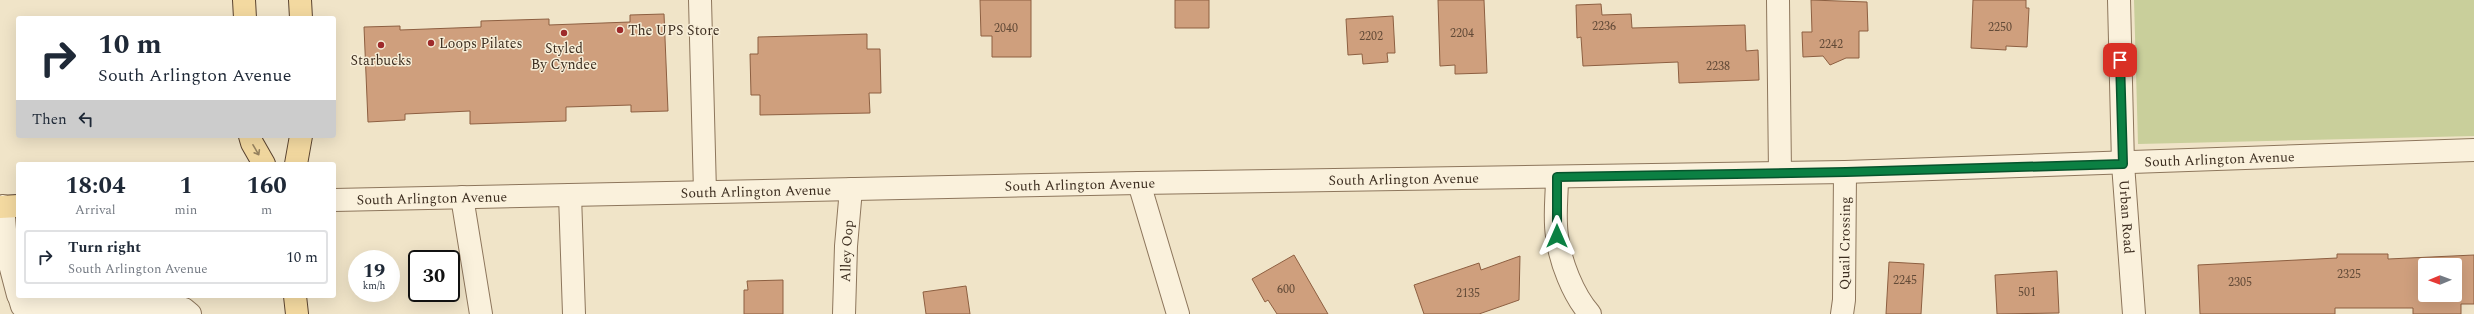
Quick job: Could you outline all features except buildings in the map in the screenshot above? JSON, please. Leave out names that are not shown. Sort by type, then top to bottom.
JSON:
[{"type":"main road","points":[[244,0],[245,16]]},
{"type":"main road","points":[[300,0],[301,16]]},
{"type":"main road","points":[[251,138],[263,162]]},
{"type":"main road","points":[[296,162],[301,138]]},
{"type":"main road","points":[[295,298],[297,314]]},
{"type":"street","points":[[700,0],[705,192]]},
{"type":"street","points":[[1778,0],[1780,173]]},
{"type":"street","name":"Urban Road","points":[[2119,0],[2123,164],[2134,314]]},
{"type":"street","name":"South Arlington Avenue","points":[[336,200],[1139,183],[1846,172],[2123,164],[2474,150]]},
{"type":"street","name":"Quail Crossing","points":[[1842,314],[1844,300],[1846,172]]},
{"type":"street","points":[[1557,177],[1557,236],[1564,264],[1581,304],[1590,314]]},
{"type":"street","points":[[1139,183],[1178,314]]},
{"type":"street","name":"Alley Oop","points":[[844,314],[846,246],[852,189]]},
{"type":"street","points":[[570,195],[574,314]]},
{"type":"street","points":[[462,197],[481,314]]},
{"type":"street","points":[[7,206],[7,252],[16,285]]},
{"type":"street","points":[[21,303],[171,305],[184,309],[190,314]]},
{"type":"green space","points":[[2134,0],[2474,0],[2474,136],[2138,144]]},
{"type":"place","name":"The UPS Store","points":[[620,30]]},
{"type":"place","name":"Styled By Cyndee","points":[[564,33]]},
{"type":"place","name":"Loops Pilates","points":[[431,43]]},
{"type":"place","name":"Starbucks","points":[[381,45]]},
{"type":"route","points":[[1557,236],[1557,177],[1846,172],[2123,164],[2120,60]]}]
